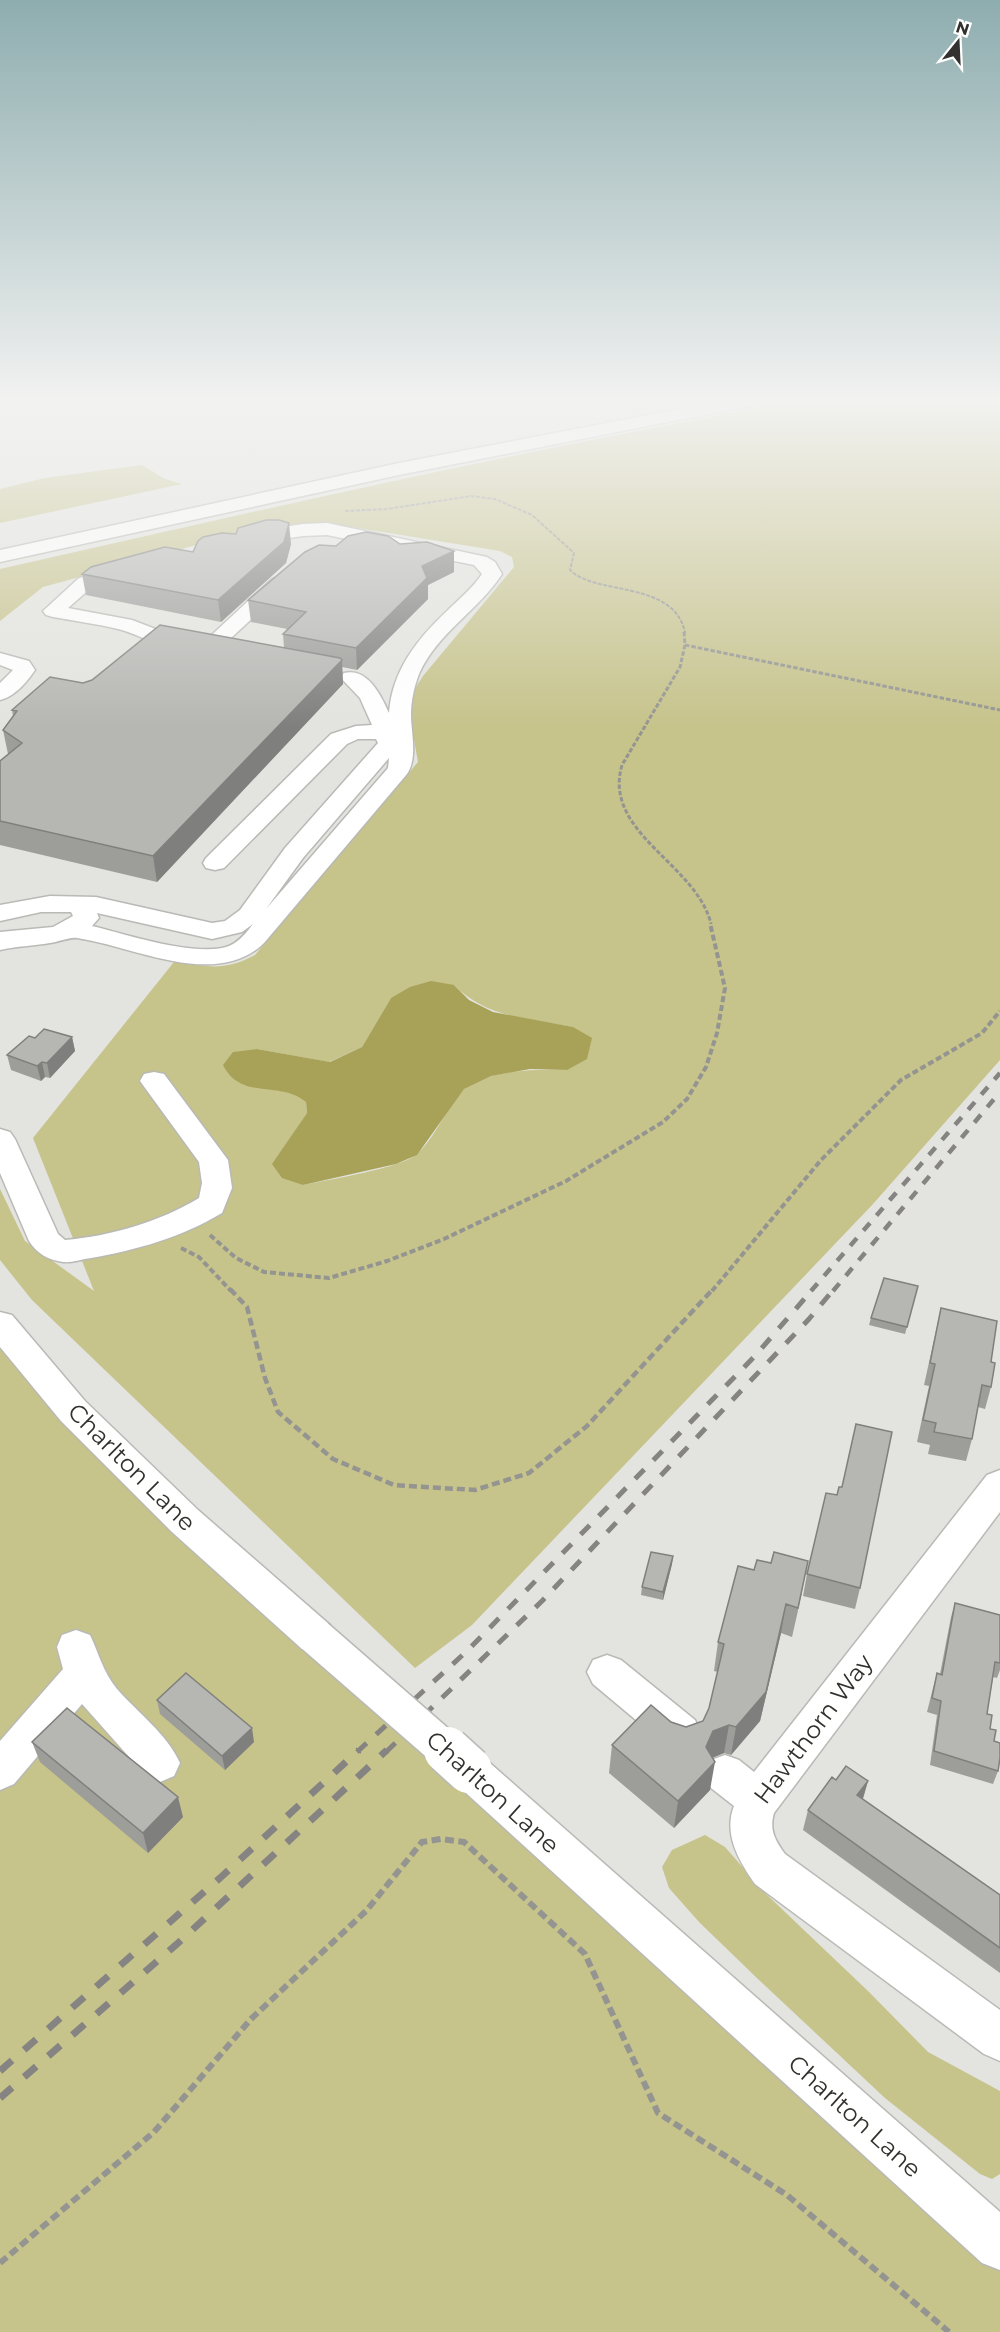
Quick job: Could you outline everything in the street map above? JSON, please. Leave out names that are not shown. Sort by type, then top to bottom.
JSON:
[{"type":"highway","points":[[0,538],[132,510]]},
{"type":"highway","points":[[0,556],[212,510]]},
{"type":"street","points":[[0,913],[34,905],[64,902],[75,917],[189,955],[215,957],[239,951],[255,938],[399,769],[394,735],[402,695],[410,675],[434,654],[464,616],[473,598],[484,588],[492,574],[488,566],[480,561],[327,529],[267,534],[234,542]]},
{"type":"street","points":[[325,550],[348,541],[368,538]]},
{"type":"street","points":[[144,567],[86,582],[53,610],[125,624],[166,640],[232,652]]},
{"type":"street","points":[[209,648],[292,569]]},
{"type":"street","points":[[138,651],[155,636]]},
{"type":"street","points":[[0,659],[22,665],[24,670],[15,682],[0,694]]},
{"type":"street","points":[[344,675],[360,682],[394,735]]},
{"type":"street","points":[[215,862],[339,739],[360,730],[374,730],[394,735]]},
{"type":"street","points":[[1,935],[54,935],[75,917]]},
{"type":"street","points":[[0,1139],[45,1241],[52,1248],[66,1251],[150,1233],[211,1206],[217,1188],[213,1160],[154,1081]]},
{"type":"street","name":"Charlton Lane","points":[[0,1324],[89,1427],[185,1521],[469,1770],[1000,2246]]},
{"type":"street","name":"Hawthorn Way","points":[[1000,1485],[751,1812],[751,1831],[755,1850],[770,1869],[1000,2038]]},
{"type":"street","points":[[0,1771],[80,1660],[102,1700],[160,1764]]},
{"type":"street","points":[[607,1672],[683,1735]]},
{"type":"street","points":[[725,1774],[758,1800]]},
{"type":"path","points":[[195,1215],[208,1233],[236,1258],[264,1272],[329,1278],[387,1261],[444,1239],[566,1181],[663,1122],[687,1099],[706,1067],[717,1034],[725,988],[709,917],[690,885],[635,826],[622,804],[618,779],[622,765],[680,667],[685,645]]},
{"type":"path","points":[[150,1233],[199,1257],[247,1307],[265,1378],[278,1412],[333,1459],[394,1485],[475,1490],[529,1473],[587,1426],[731,1270],[821,1160],[901,1080],[982,1033],[1000,1011]]},
{"type":"path","points":[[0,2263],[154,2132],[251,2019],[366,1911],[422,1842],[441,1839],[464,1842],[585,1954],[658,2113],[787,2195],[949,2332]]},
{"type":"shaded area","points":[[0,510],[61,510],[0,523]]},
{"type":"shaded area","points":[[262,510],[1000,510],[1000,1060],[873,1204],[472,1625],[415,1668],[32,1300],[0,1260],[0,1189],[25,1241],[94,1291],[33,1138],[174,962],[225,966],[255,955],[418,762],[409,712],[411,695],[423,676],[514,567],[512,557],[500,551],[327,523],[311,523],[222,538],[43,587],[0,621],[0,569]],"holes":[[[454,985],[480,1004],[495,1011],[525,1019],[573,1027],[567,1070],[497,1074],[471,1084],[456,1098],[435,1132],[417,1154],[396,1164],[303,1185],[273,1164],[307,1113],[306,1102],[257,1049],[329,1062],[362,1047],[391,998]]]},
{"type":"shaded area","points":[[431,981],[454,985],[469,1000],[493,1012],[573,1027],[592,1038],[587,1059],[567,1070],[530,1069],[491,1076],[464,1089],[417,1155],[396,1164],[303,1185],[282,1178],[272,1164],[307,1113],[306,1102],[284,1092],[250,1087],[240,1083],[223,1065],[233,1052],[257,1049],[330,1062],[362,1047],[391,998],[410,987]]},
{"type":"shaded area","points":[[0,1324],[73,1411],[1000,2245],[1000,2332],[0,2332]]},
{"type":"shaded area","points":[[705,1835],[725,1847],[765,1893],[928,2052],[1000,2091],[1000,2174],[992,2179],[980,2174],[885,2098],[699,1922],[669,1888],[662,1867],[672,1850]]},
{"type":"building","points":[[266,520],[289,523],[284,542],[218,600],[82,574],[91,567],[165,547],[193,552],[198,541],[203,537],[222,533],[236,534],[238,528]]},
{"type":"building","points":[[366,532],[388,536],[400,544],[427,542],[454,551],[422,566],[427,578],[356,648],[283,634],[306,612],[248,600],[305,552],[319,545],[336,546],[348,536]]},
{"type":"building","points":[[160,625],[342,660],[153,856],[0,821],[0,761],[22,743],[3,730],[17,711],[12,710],[50,677],[83,683],[92,680]]},
{"type":"building","points":[[44,1029],[72,1037],[47,1063],[42,1062],[37,1066],[7,1055],[29,1036],[35,1038]]},
{"type":"building","points":[[884,1278],[918,1286],[907,1327],[871,1318]]},
{"type":"building","points":[[941,1308],[997,1321],[991,1362],[995,1363],[991,1387],[982,1385],[972,1439],[934,1432],[936,1423],[923,1420],[935,1364],[930,1363]]},
{"type":"building","points":[[856,1424],[892,1432],[860,1588],[807,1574],[826,1493],[837,1495],[839,1487],[842,1487]]},
{"type":"building","points":[[651,1552],[673,1556],[663,1592],[642,1587]]},
{"type":"building","points":[[774,1552],[808,1561],[798,1608],[786,1604],[766,1692],[736,1727],[729,1725],[713,1731],[706,1747],[715,1762],[678,1801],[612,1745],[651,1705],[671,1722],[686,1727],[703,1721],[709,1708],[724,1644],[718,1642],[738,1566],[754,1570],[757,1560],[771,1563]]},
{"type":"building","points":[[955,1603],[1000,1615],[1000,1663],[995,1662],[987,1714],[992,1715],[990,1729],[996,1730],[994,1741],[1000,1743],[998,1771],[934,1751],[941,1701],[932,1698],[937,1673],[942,1675]]},
{"type":"building","points":[[186,1673],[252,1728],[222,1756],[157,1700]]},
{"type":"building","points":[[67,1708],[178,1797],[143,1833],[32,1742]]},
{"type":"building","points":[[846,1766],[868,1781],[857,1795],[1000,1895],[1000,1948],[808,1810],[832,1777],[836,1780]]},
{"type":"railway","points":[[811,1291],[1000,1073]]},
{"type":"railway","points":[[833,1291],[1000,1092]]},
{"type":"railway","points":[[357,1752],[468,1650],[754,1357],[813,1289]]},
{"type":"railway","points":[[386,1752],[542,1601],[809,1319],[834,1289]]},
{"type":"railway","points":[[0,2071],[220,1878],[359,1750]]},
{"type":"railway","points":[[0,2098],[177,1944],[387,1750]]}]
